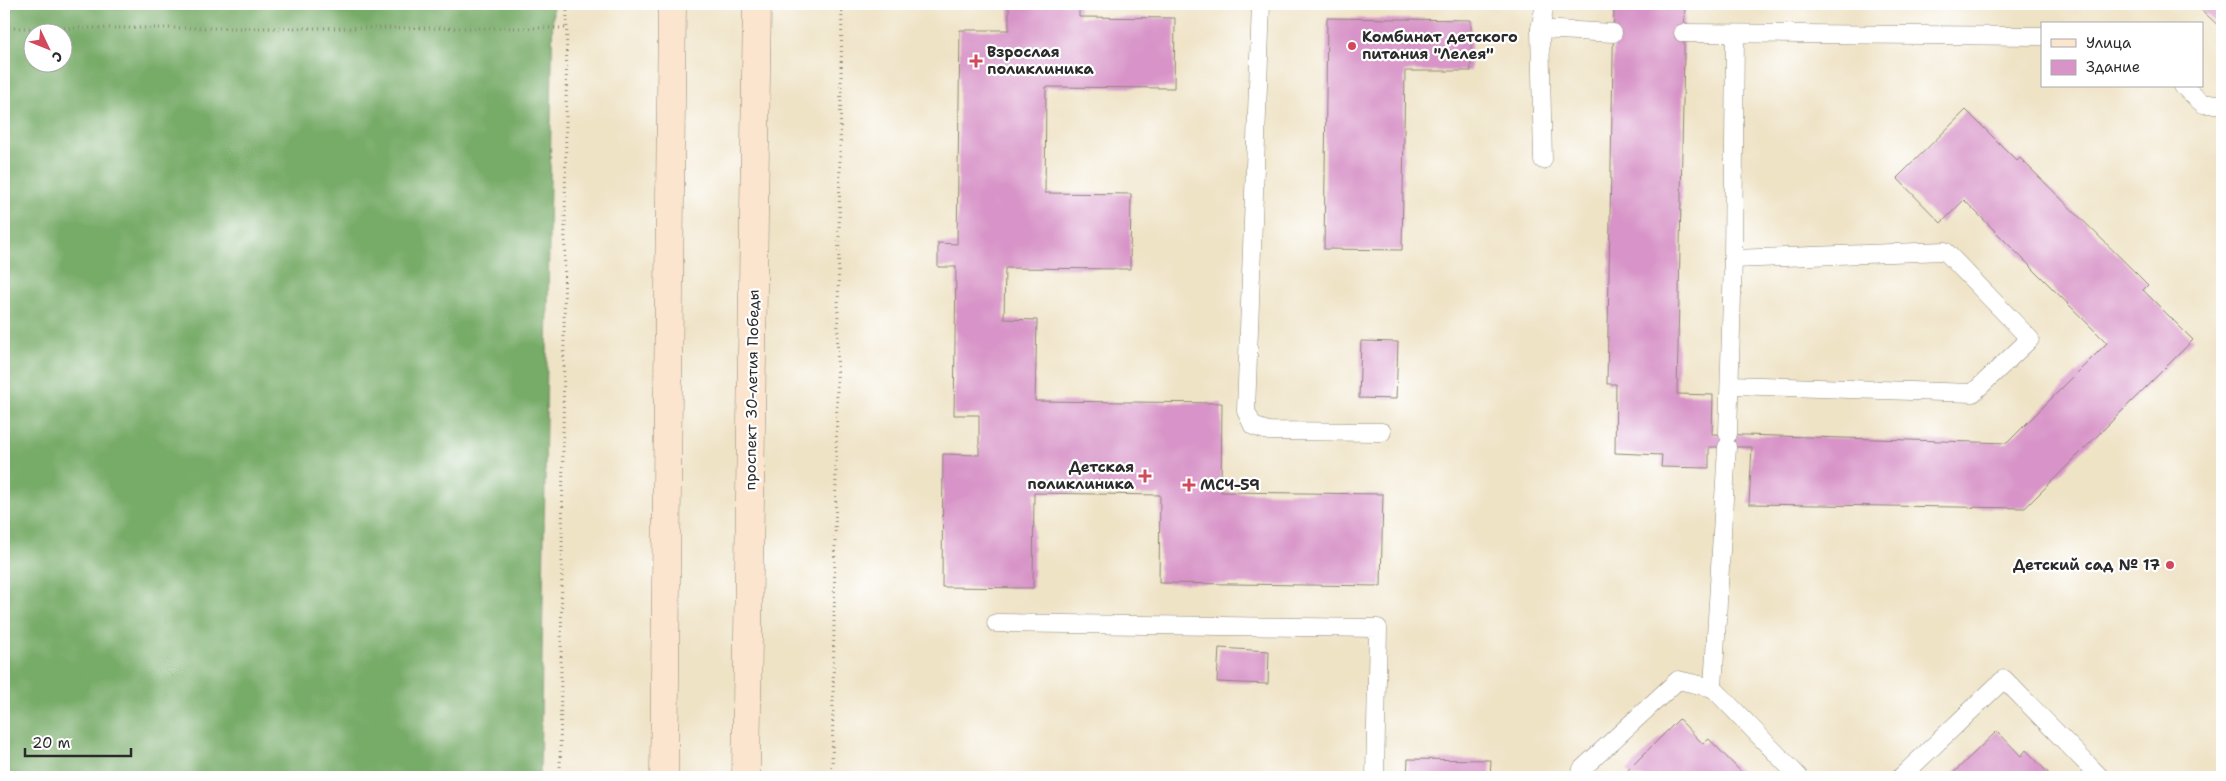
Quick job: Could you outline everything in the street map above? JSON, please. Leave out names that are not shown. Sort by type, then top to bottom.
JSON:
[{"type":"main road","points":[[664,777],[672,4]]},
{"type":"main road","name":"проспект 30-летия Победы","points":[[746,777],[757,4]]},
{"type":"lane","points":[[1261,4],[1246,411],[1254,426],[1268,430],[1382,432]]},
{"type":"lane","points":[[1543,160],[1540,29],[1545,4]]},
{"type":"lane","points":[[1540,29],[1613,33]]},
{"type":"lane","points":[[1683,33],[2041,36]]},
{"type":"lane","points":[[1713,688],[1730,385],[1735,34]]},
{"type":"lane","points":[[2185,88],[2203,104],[2222,104]]},
{"type":"lane","points":[[1730,385],[1973,393],[2030,339],[1945,251],[1733,259]]},
{"type":"lane","points":[[996,623],[1378,628],[1375,777]]},
{"type":"lane","points":[[1901,777],[2004,679],[2100,777]]},
{"type":"lane","points":[[1580,777],[1582,769],[1678,680],[1713,688],[1799,777]]},
{"type":"path","points":[[560,777],[565,28],[567,4]]},
{"type":"path","points":[[832,777],[842,4]]},
{"type":"path","points":[[4,28],[565,28]]},
{"type":"green space","points":[[4,4],[553,4],[540,777],[4,777]]},
{"type":"building","points":[[1009,4],[1079,4],[1079,17],[1175,18],[1174,88],[1046,87],[1045,193],[1131,194],[1130,269],[1005,268],[1004,319],[1037,320],[1035,401],[1222,403],[1221,492],[1383,494],[1381,586],[1159,583],[1160,495],[1034,493],[1033,588],[942,587],[943,454],[979,455],[979,415],[954,415],[956,267],[938,267],[938,243],[957,244],[960,30],[1009,30]]},
{"type":"building","points":[[1614,4],[1685,4],[1677,394],[1713,395],[1712,434],[2007,443],[2107,343],[1964,200],[1941,223],[1897,178],[1966,110],[2017,161],[2020,158],[2148,285],[2143,290],[2193,340],[2025,508],[1749,504],[1752,447],[1709,447],[1709,468],[1661,467],[1662,455],[1615,453],[1616,384],[1607,384]]},
{"type":"building","points":[[2195,4],[2222,4],[2222,29]]},
{"type":"building","points":[[1327,18],[1471,20],[1471,71],[1405,71],[1402,250],[1324,249]]},
{"type":"building","points":[[1361,341],[1398,342],[1396,399],[1359,398]]},
{"type":"building","points":[[1219,648],[1269,651],[1268,684],[1217,682]]},
{"type":"building","points":[[1679,719],[1703,744],[1709,739],[1746,777],[1633,777],[1627,771]]},
{"type":"building","points":[[1997,731],[2021,756],[2026,750],[2052,777],[1949,777]]},
{"type":"building","points":[[1408,759],[1491,760],[1490,777],[1407,777]]},
{"type":"place","name":"Комбинат детского питания \"Лелея\"","points":[[1352,46]]},
{"type":"place","name":"Взрослая поликлиника","points":[[976,61]]},
{"type":"place","name":"Детская поликлиника","points":[[1145,476]]},
{"type":"place","name":"МСЧ-59","points":[[1189,485]]},
{"type":"place","name":"Детский сад № 17","points":[[2170,565]]}]
